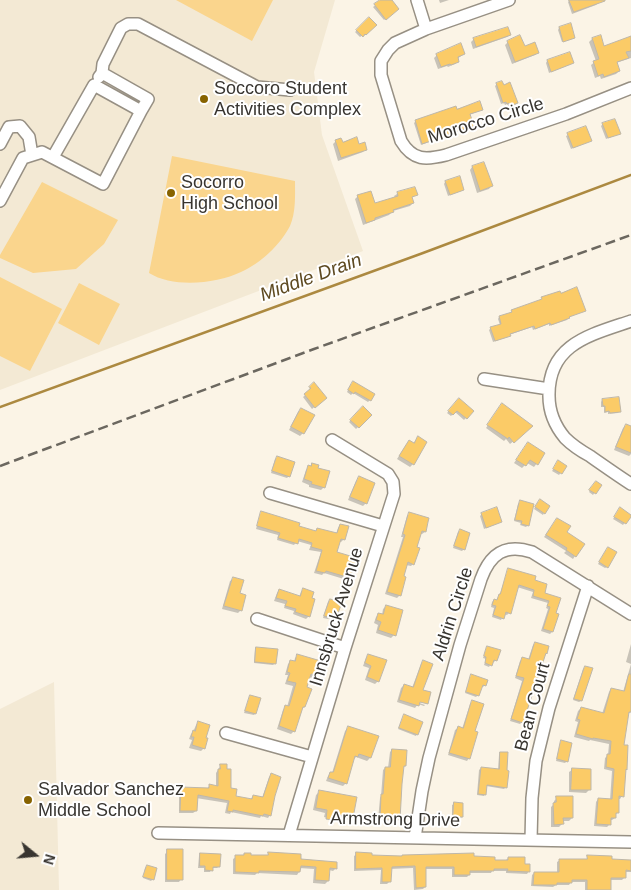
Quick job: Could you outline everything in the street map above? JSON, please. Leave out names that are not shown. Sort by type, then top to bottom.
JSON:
[{"type":"street","points":[[417,0],[426,29]]},
{"type":"street","name":"Morocco Circle","points":[[509,0],[426,29],[395,43],[388,50],[381,61],[381,75],[401,141],[410,153],[426,159],[446,155],[566,114],[631,88]]},
{"type":"street","points":[[53,157],[102,73],[103,64],[121,28],[128,24],[138,24],[257,87],[290,90]]},
{"type":"street","points":[[0,201],[22,158],[42,152],[103,184],[148,98],[102,73]]},
{"type":"street","points":[[94,85],[141,111]]},
{"type":"street","points":[[0,144],[9,127],[20,126],[29,137],[32,155]]},
{"type":"street","points":[[631,321],[579,341],[568,348],[553,370],[549,389],[550,412],[557,428],[566,439],[631,484]]},
{"type":"street","points":[[484,379],[549,389]]},
{"type":"street","name":"Innsbruck Avenue","points":[[289,835],[345,648],[394,494],[391,478],[383,470],[332,440]]},
{"type":"street","points":[[270,493],[383,526]]},
{"type":"street","name":"Aldrin Circle","points":[[415,838],[429,758],[481,579],[492,559],[504,550],[524,549],[539,556],[631,614]]},
{"type":"street","name":"Bean Court","points":[[531,840],[532,798],[538,753],[549,708],[588,586]]},
{"type":"street","points":[[257,619],[345,648]]},
{"type":"street","points":[[226,732],[312,757]]},
{"type":"street","name":"Armstrong Drive","points":[[158,833],[631,842]]},
{"type":"shaded area","name":"Socorro High School","points":[[0,0],[335,0],[314,72],[322,135],[363,251],[0,390]]},
{"type":"shaded area","points":[[176,0],[273,0],[252,41]]},
{"type":"shaded area","points":[[172,156],[295,181],[293,215],[290,226],[281,240],[256,264],[231,276],[207,282],[170,281],[149,273]]},
{"type":"shaded area","points":[[42,182],[118,220],[104,244],[76,269],[33,273],[0,258]]},
{"type":"shaded area","points":[[0,277],[62,309],[30,371],[0,356]]},
{"type":"shaded area","points":[[79,283],[120,304],[99,345],[58,323]]},
{"type":"shaded area","name":"Salvador Sanchez Middle School","points":[[54,682],[59,890],[0,890],[0,709]]},
{"type":"building","points":[[380,0],[392,0],[399,9],[386,20],[374,4]]},
{"type":"building","points":[[569,0],[605,0],[605,1],[574,12]]},
{"type":"building","points":[[369,17],[377,25],[363,37],[356,30]]},
{"type":"building","points":[[571,23],[575,38],[563,42],[559,27]]},
{"type":"building","points":[[508,27],[511,35],[476,47],[473,38]]},
{"type":"building","points":[[520,35],[525,46],[535,42],[539,53],[515,62],[507,41]]},
{"type":"building","points":[[601,35],[604,46],[631,36],[631,51],[626,52],[629,58],[617,62],[620,71],[604,77],[603,74],[598,76],[593,61],[599,59],[592,38]]},
{"type":"building","points":[[461,43],[465,54],[458,57],[459,62],[441,67],[436,54]]},
{"type":"building","points":[[570,52],[574,63],[551,72],[547,60]]},
{"type":"building","points":[[502,81],[504,85],[510,82],[518,103],[510,106],[509,103],[503,103],[496,83]]},
{"type":"building","points":[[480,101],[483,110],[470,114],[474,126],[422,144],[415,120],[456,106],[457,109]]},
{"type":"building","points":[[615,119],[621,134],[608,138],[602,123]]},
{"type":"building","points":[[586,126],[592,141],[573,148],[567,133]]},
{"type":"building","points":[[357,137],[359,144],[365,142],[367,150],[341,158],[335,140],[341,138],[343,142]]},
{"type":"building","points":[[484,162],[493,186],[480,191],[472,166]]},
{"type":"building","points":[[460,176],[464,190],[450,195],[445,181]]},
{"type":"building","points":[[415,187],[418,195],[412,197],[414,203],[393,210],[394,212],[366,223],[357,195],[371,191],[375,203],[398,196],[397,192]]},
{"type":"building","points":[[577,287],[586,311],[551,325],[550,323],[535,329],[534,326],[495,341],[490,327],[501,324],[499,316],[542,299],[541,297]]},
{"type":"building","points":[[353,381],[375,394],[371,401],[348,390]]},
{"type":"building","points":[[314,382],[327,398],[315,408],[304,394],[311,388],[309,387]]},
{"type":"building","points":[[619,397],[621,412],[605,412],[602,399]]},
{"type":"building","points":[[459,398],[474,411],[467,419],[457,411],[453,415],[448,411]]},
{"type":"building","points":[[502,403],[533,426],[514,443],[509,437],[508,439],[487,425]]},
{"type":"building","points":[[363,406],[372,415],[359,428],[350,420]]},
{"type":"building","points":[[301,408],[315,415],[304,434],[291,427]]},
{"type":"building","points":[[626,424],[631,426],[631,453],[616,447]]},
{"type":"building","points":[[418,436],[427,442],[414,465],[399,456],[409,440],[414,443]]},
{"type":"building","points":[[528,442],[545,453],[538,465],[530,460],[526,466],[516,460]]},
{"type":"building","points":[[277,456],[295,462],[290,477],[272,471]]},
{"type":"building","points":[[558,460],[567,466],[562,474],[553,469]]},
{"type":"building","points":[[312,463],[319,465],[318,468],[330,471],[325,488],[311,484],[312,482],[304,479],[308,465],[311,466]]},
{"type":"building","points":[[359,476],[375,483],[367,504],[350,497]]},
{"type":"building","points":[[596,481],[602,485],[596,494],[589,490]]},
{"type":"building","points":[[540,499],[550,506],[545,514],[535,507]]},
{"type":"building","points":[[520,500],[534,504],[529,526],[521,524],[522,521],[515,520]]},
{"type":"building","points":[[497,507],[502,522],[486,528],[481,513]]},
{"type":"building","points":[[620,507],[631,515],[626,524],[614,517]]},
{"type":"building","points":[[261,511],[300,523],[299,526],[316,531],[317,528],[337,533],[340,524],[349,526],[345,540],[341,539],[337,552],[357,558],[350,578],[326,571],[325,573],[316,571],[322,550],[311,547],[312,543],[299,539],[298,544],[278,538],[280,533],[257,526]]},
{"type":"building","points":[[409,512],[429,518],[426,532],[422,531],[417,547],[420,548],[414,565],[408,562],[401,596],[387,592],[405,535],[403,534]]},
{"type":"building","points":[[557,518],[571,526],[567,532],[585,544],[576,557],[566,550],[567,548],[546,535]]},
{"type":"building","points":[[460,529],[470,533],[465,550],[454,546]]},
{"type":"building","points":[[608,547],[617,552],[608,568],[599,562]]},
{"type":"building","points":[[508,568],[536,576],[535,580],[547,584],[545,593],[561,598],[556,613],[559,614],[553,632],[543,629],[550,607],[547,606],[549,601],[533,596],[534,590],[519,585],[511,614],[506,612],[504,619],[493,615],[496,606],[492,605],[494,599],[497,600],[500,594]]},
{"type":"building","points":[[233,577],[244,580],[240,593],[246,595],[242,611],[224,606]]},
{"type":"building","points":[[303,588],[314,592],[312,598],[315,599],[310,617],[295,612],[296,609],[285,606],[287,601],[276,598],[279,589],[300,596]]},
{"type":"building","points":[[330,599],[342,602],[336,619],[324,616]]},
{"type":"building","points":[[386,605],[403,610],[396,636],[378,630],[381,622],[376,620],[378,613],[383,614]]},
{"type":"building","points":[[535,642],[549,646],[523,723],[511,719],[524,678],[516,676],[522,657],[529,659]]},
{"type":"building","points":[[487,646],[501,650],[497,661],[494,660],[492,666],[485,663],[486,657],[484,656]]},
{"type":"building","points":[[256,647],[278,649],[276,664],[255,662]]},
{"type":"building","points":[[297,654],[321,661],[317,675],[311,674],[307,687],[312,689],[305,707],[303,707],[295,732],[279,726],[285,705],[289,706],[296,683],[287,681],[290,673],[287,672],[290,660],[295,661]]},
{"type":"building","points":[[368,654],[387,660],[379,682],[367,677],[371,666],[365,663]]},
{"type":"building","points":[[423,660],[433,664],[423,690],[431,692],[428,704],[420,702],[419,706],[399,700],[404,684],[413,687]]},
{"type":"building","points":[[585,666],[593,668],[582,701],[574,699]]},
{"type":"building","points":[[471,674],[488,680],[486,686],[483,685],[479,696],[466,692]]},
{"type":"building","points":[[629,674],[631,674],[631,712],[629,712],[624,745],[628,745],[624,797],[619,796],[619,813],[616,813],[616,818],[611,818],[611,825],[596,824],[598,798],[612,799],[614,769],[606,767],[611,741],[593,739],[576,734],[580,720],[577,719],[581,707],[604,713],[611,688],[624,691]]},
{"type":"building","points":[[250,695],[261,698],[256,714],[245,711]]},
{"type":"building","points":[[472,700],[484,704],[475,731],[478,732],[470,759],[449,753],[458,726],[463,728]]},
{"type":"building","points":[[404,714],[423,722],[418,735],[399,728]]},
{"type":"building","points":[[198,721],[210,725],[205,749],[192,745],[194,737],[191,737]]},
{"type":"building","points":[[348,726],[379,736],[371,758],[359,754],[358,757],[355,756],[347,784],[328,778],[330,772],[333,772]]},
{"type":"building","points":[[561,740],[572,743],[568,762],[557,759]]},
{"type":"building","points":[[392,749],[407,750],[402,784],[400,820],[380,819],[385,767],[390,767]]},
{"type":"building","points":[[500,752],[508,752],[507,770],[509,771],[507,788],[487,785],[486,795],[478,794],[481,767],[499,769]]},
{"type":"building","points":[[220,764],[227,764],[227,769],[231,769],[231,788],[237,789],[236,796],[252,799],[253,795],[263,797],[271,773],[281,777],[271,816],[233,810],[233,812],[227,811],[229,801],[198,795],[197,811],[180,811],[181,787],[209,788],[209,784],[218,786],[218,769],[220,769]]},
{"type":"building","points":[[572,768],[591,769],[591,790],[571,790]]},
{"type":"building","points":[[319,790],[357,797],[353,818],[334,814],[333,820],[326,819],[327,810],[316,808]]},
{"type":"building","points":[[556,796],[573,796],[573,818],[563,818],[564,824],[554,825],[553,803],[556,802]]},
{"type":"building","points":[[454,802],[463,803],[463,817],[453,817]]},
{"type":"building","points":[[167,849],[183,849],[183,880],[167,880]]},
{"type":"building","points":[[268,852],[301,854],[301,859],[337,862],[337,869],[330,868],[329,881],[315,880],[316,867],[301,866],[300,872],[235,872],[235,855],[251,853],[251,855],[268,855]]},
{"type":"building","points":[[356,852],[372,853],[372,855],[402,856],[474,853],[474,856],[495,857],[495,860],[508,860],[508,857],[525,857],[525,864],[530,864],[530,872],[494,869],[494,871],[470,871],[470,875],[454,875],[454,867],[426,867],[426,887],[416,888],[415,866],[392,867],[391,882],[382,882],[382,868],[356,869]]},
{"type":"building","points":[[200,853],[221,854],[220,867],[213,867],[213,871],[205,870],[205,866],[200,866]]},
{"type":"building","points":[[587,855],[612,856],[612,859],[631,860],[631,871],[626,870],[626,878],[611,878],[611,890],[587,890],[587,880],[572,880],[572,883],[557,883],[557,885],[533,885],[534,872],[559,872],[559,859],[587,859]]},
{"type":"building","points":[[147,865],[157,868],[154,880],[143,877]]},
{"type":"waterway","name":"Middle Drain","points":[[0,407],[631,175]]},
{"type":"railway","points":[[0,466],[314,349],[631,235]]},
{"type":"place","name":"Soccoro Student Activities Complex","points":[[204,99]]},
{"type":"place","name":"Socorro High School","points":[[171,193]]},
{"type":"place","name":"Salvador Sanchez Middle School","points":[[28,800]]}]
